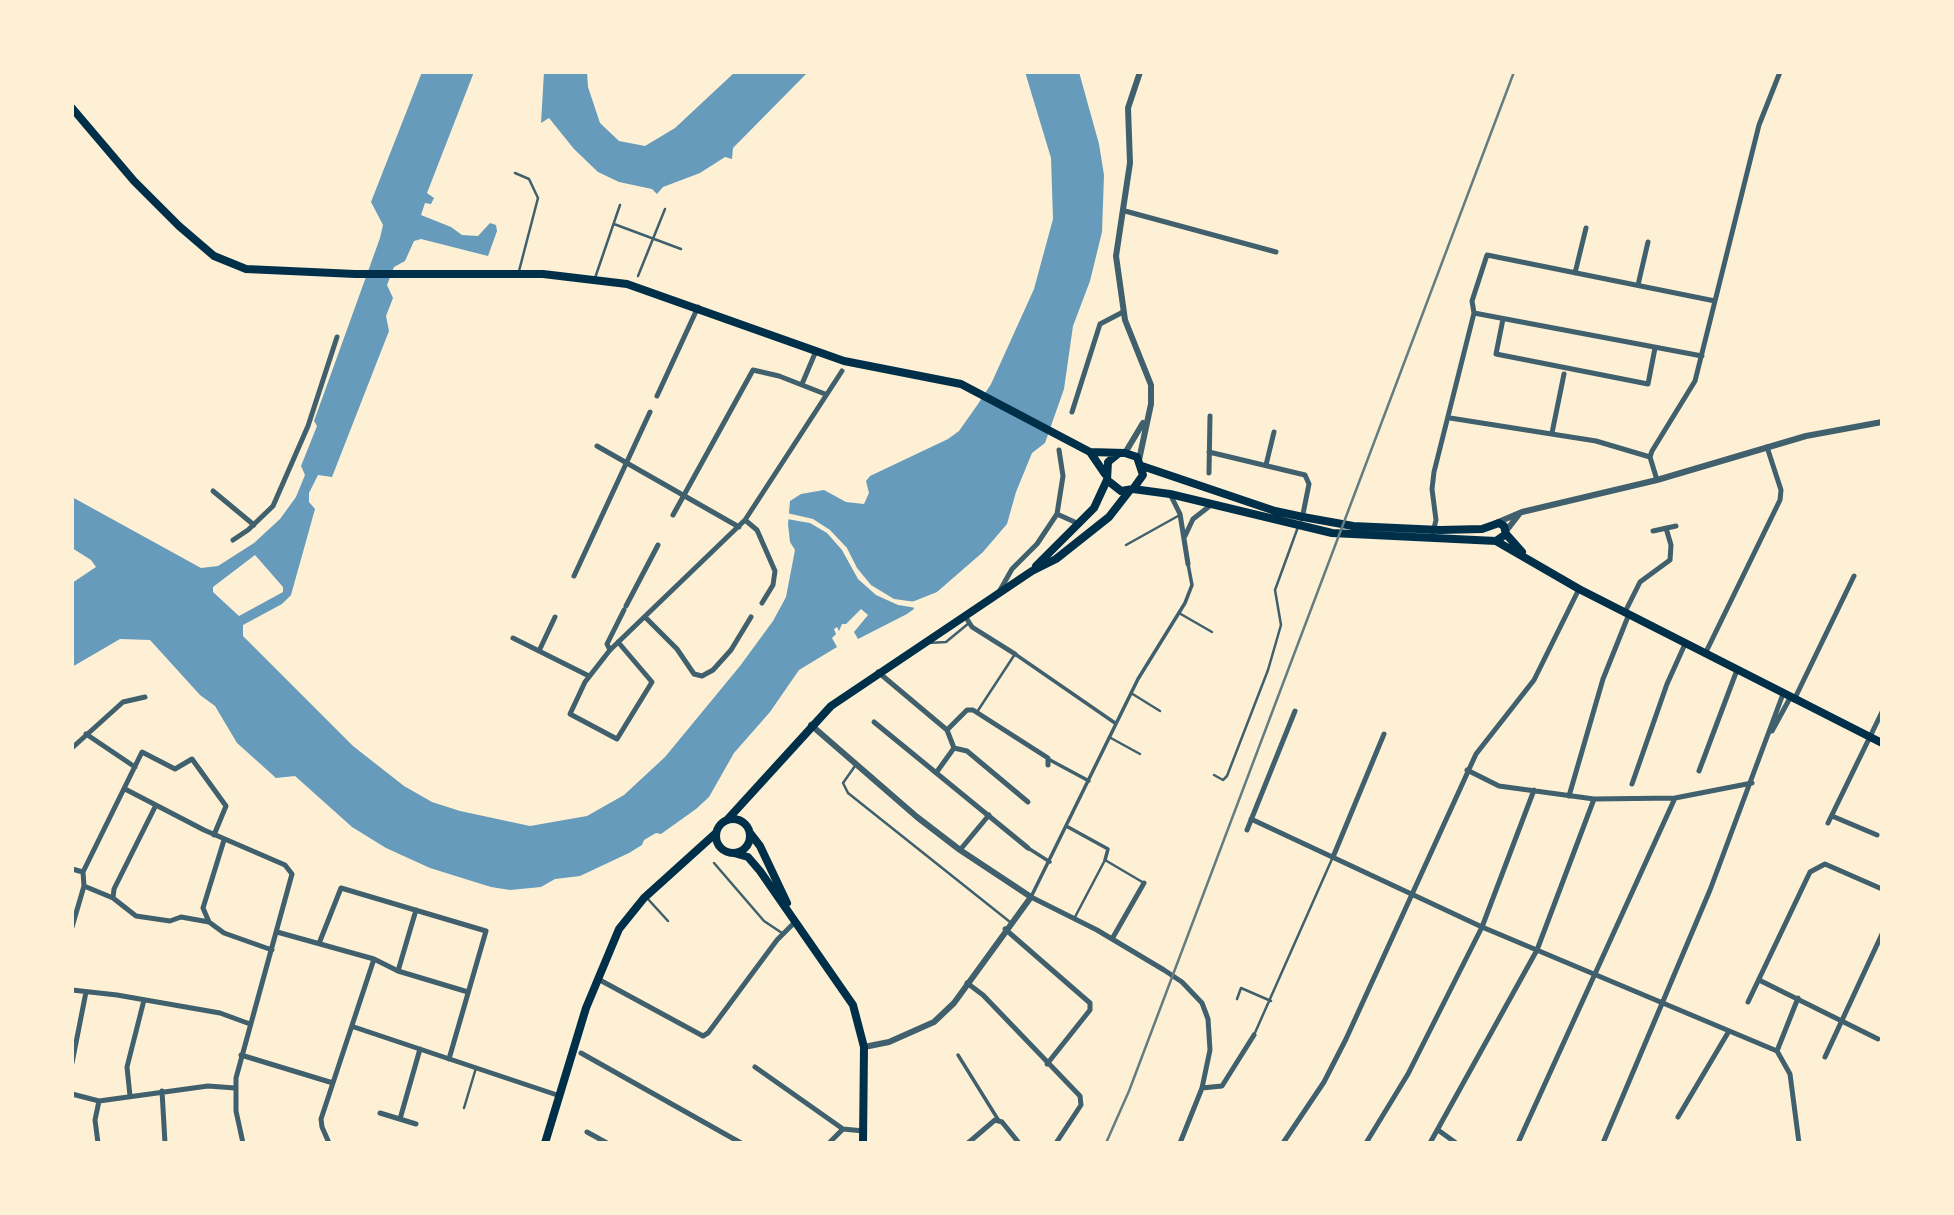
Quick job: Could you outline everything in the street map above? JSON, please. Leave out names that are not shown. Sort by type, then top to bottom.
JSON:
[{"type":"main road","points":[[72,108],[167,215],[214,256],[246,269],[404,274],[519,274],[595,278],[627,284],[844,361],[961,384],[1090,452],[1121,453],[1141,463],[1275,511],[1353,526],[1435,530],[1482,529],[1500,523],[1527,557]]},
{"type":"main road","points":[[1090,452],[1116,489],[1170,494],[1312,530],[1374,537],[1494,540],[1579,589],[1882,743]]},
{"type":"main road","points":[[1049,558],[1098,503],[1108,462],[1121,453]]},
{"type":"main road","points":[[545,1143],[598,979],[620,929],[646,897],[703,848],[811,725],[831,706],[925,642],[967,620],[1109,517],[1121,506],[1131,489],[1141,481],[1141,463]]},
{"type":"main road","points":[[1493,525],[1488,532],[1494,540]]},
{"type":"main road","points":[[1494,540],[1506,532]]},
{"type":"main road","points":[[743,801],[745,823],[760,846],[795,922]]},
{"type":"main road","points":[[727,820],[736,819],[745,823]]},
{"type":"main road","points":[[716,833],[718,843],[729,852]]},
{"type":"main road","points":[[729,852],[748,844],[750,834]]},
{"type":"main road","points":[[703,848],[748,857],[853,1004],[864,1047],[863,1143]]},
{"type":"street","points":[[1140,72],[1128,108],[1130,163],[1125,211],[1116,257],[1123,312],[1151,385],[1151,404],[1146,419],[1141,463]]},
{"type":"street","points":[[1657,480],[1650,457],[1692,390],[1759,125],[1780,72]]},
{"type":"street","points":[[1125,211],[1276,252]]},
{"type":"street","points":[[1576,273],[1586,228]]},
{"type":"street","points":[[1638,285],[1648,242]]},
{"type":"street","points":[[1444,538],[1436,535],[1432,489],[1474,313],[1472,301],[1487,255],[1715,301]]},
{"type":"street","points":[[657,396],[698,307]]},
{"type":"street","points":[[1072,412],[1097,330],[1104,319],[1123,312]]},
{"type":"street","points":[[1474,313],[1702,356]]},
{"type":"street","points":[[1503,320],[1496,354],[1648,384],[1655,348]]},
{"type":"street","points":[[233,540],[254,525],[273,506],[308,426],[337,337]]},
{"type":"street","points":[[802,384],[816,351]]},
{"type":"street","points":[[673,515],[752,370],[802,384],[825,394]]},
{"type":"street","points":[[618,642],[652,682],[617,739],[570,714],[589,676],[618,642],[746,520],[842,371]]},
{"type":"street","points":[[1552,433],[1564,374]]},
{"type":"street","points":[[574,576],[650,412]]},
{"type":"street","points":[[1209,473],[1210,416]]},
{"type":"street","points":[[1450,418],[1625,447],[1650,457]]},
{"type":"street","points":[[1121,453],[1146,419]]},
{"type":"street","points":[[1493,525],[1522,512],[1657,480],[1767,447],[1882,422]]},
{"type":"street","points":[[1266,465],[1274,432]]},
{"type":"street","points":[[597,446],[740,527]]},
{"type":"street","points":[[1706,654],[1780,500],[1781,490],[1767,447]]},
{"type":"street","points":[[998,595],[1012,569],[1037,544],[1056,514],[1063,476],[1059,450]]},
{"type":"street","points":[[1209,452],[1305,475],[1309,484],[1303,517],[1300,523],[1294,526]]},
{"type":"street","points":[[213,491],[254,525]]},
{"type":"street","points":[[864,1047],[889,1042],[925,1028],[954,1003],[1010,922],[1031,897],[1068,827],[1115,723],[1179,613],[1192,584],[1180,514],[1170,494]]},
{"type":"street","points":[[1184,539],[1193,519],[1211,505]]},
{"type":"street","points":[[1506,532],[1522,512]]},
{"type":"street","points":[[1056,514],[1079,524]]},
{"type":"street","points":[[1303,517],[1304,524],[1312,530]]},
{"type":"street","points":[[746,520],[757,530],[775,571],[773,585],[762,603]]},
{"type":"street","points":[[1653,531],[1676,526]]},
{"type":"street","points":[[1569,796],[1603,679],[1640,582],[1670,560],[1671,545],[1666,528]]},
{"type":"street","points":[[1426,538],[1435,530]]},
{"type":"street","points":[[1037,544],[1049,558]]},
{"type":"street","points":[[610,650],[607,643],[658,545]]},
{"type":"street","points":[[1604,1143],[1769,737],[1854,576]]},
{"type":"street","points":[[1283,1143],[1324,1082],[1476,754],[1534,680],[1579,589]]},
{"type":"street","points":[[539,651],[555,617]]},
{"type":"street","points":[[645,617],[677,649],[694,674],[702,676],[713,670],[731,650],[751,617]]},
{"type":"street","points":[[967,620],[1115,723]]},
{"type":"street","points":[[513,638],[589,676]]},
{"type":"street","points":[[1632,784],[1667,684],[1685,644]]},
{"type":"street","points":[[1699,771],[1737,670]]},
{"type":"street","points":[[878,672],[947,730],[954,748]]},
{"type":"street","points":[[72,748],[123,702],[135,696],[145,697]]},
{"type":"street","points":[[947,730],[968,709],[977,712],[1049,763],[1089,781]]},
{"type":"street","points":[[1247,830],[1296,711]]},
{"type":"street","points":[[1828,823],[1882,712]]},
{"type":"street","points":[[881,728],[888,720]]},
{"type":"street","points":[[874,722],[1028,848],[1050,862]]},
{"type":"street","points":[[811,725],[855,766],[960,850],[1031,897],[1112,939],[1182,982],[1202,1003],[1211,1040],[1202,1088],[1182,1143]]},
{"type":"street","points":[[86,734],[135,767]]},
{"type":"street","points":[[1333,857],[1384,734]]},
{"type":"street","points":[[936,773],[954,748]]},
{"type":"street","points":[[954,748],[967,751],[1028,802]]},
{"type":"street","points":[[72,927],[84,886],[83,872],[142,752],[175,769],[192,759],[226,806],[214,835]]},
{"type":"street","points":[[1467,771],[1499,786],[1594,799],[1675,797],[1752,783]]},
{"type":"street","points":[[125,789],[224,840],[285,864],[290,870],[292,877],[241,1055],[235,1088],[243,1143]]},
{"type":"street","points":[[1366,1143],[1408,1074],[1482,927],[1534,790]]},
{"type":"street","points":[[1518,1143],[1675,797]]},
{"type":"street","points":[[1430,1143],[1537,950],[1594,799]]},
{"type":"street","points":[[113,898],[114,889],[156,805]]},
{"type":"street","points":[[960,850],[989,814]]},
{"type":"street","points":[[1832,816],[1877,835]]},
{"type":"street","points":[[1251,819],[1482,927],[1777,1051],[1790,1074],[1799,1143]]},
{"type":"street","points":[[1068,827],[1108,849],[1105,860]]},
{"type":"street","points":[[209,922],[203,908],[224,840]]},
{"type":"street","points":[[1748,1002],[1810,872],[1825,864],[1882,889]]},
{"type":"street","points":[[72,869],[83,872]]},
{"type":"street","points":[[1112,939],[1144,883]]},
{"type":"street","points":[[84,886],[113,898],[136,916],[170,921],[181,917],[209,922],[224,933],[272,950]]},
{"type":"street","points":[[320,941],[341,888],[486,931],[449,1059]]},
{"type":"street","points":[[398,971],[416,910]]},
{"type":"street","points":[[598,979],[703,1035],[708,1033],[783,933],[795,922]]},
{"type":"street","points":[[1005,929],[1087,998],[1090,1010],[1048,1064]]},
{"type":"street","points":[[277,932],[320,941],[374,959],[398,971],[468,992]]},
{"type":"street","points":[[1825,1057],[1882,934]]},
{"type":"street","points":[[329,1143],[321,1127],[321,1119],[354,1027],[374,959]]},
{"type":"street","points":[[1759,979],[1843,1019],[1878,1039]]},
{"type":"street","points":[[967,983],[983,995],[1082,1102],[1056,1143]]},
{"type":"street","points":[[72,990],[220,1013],[250,1024]]},
{"type":"street","points":[[72,1063],[86,992]]},
{"type":"street","points":[[1777,1051],[1798,998]]},
{"type":"street","points":[[130,1096],[127,1067],[144,1000]]},
{"type":"street","points":[[354,1027],[560,1096]]},
{"type":"street","points":[[1678,1117],[1729,1031]]},
{"type":"street","points":[[1202,1088],[1222,1086],[1254,1035]]},
{"type":"street","points":[[400,1119],[420,1049]]},
{"type":"street","points":[[581,1053],[741,1143]]},
{"type":"street","points":[[241,1055],[333,1083]]},
{"type":"street","points":[[958,1055],[999,1121],[1019,1143]]},
{"type":"street","points":[[755,1068],[843,1129],[864,1131]]},
{"type":"street","points":[[72,1094],[99,1101],[208,1086],[235,1088]]},
{"type":"street","points":[[162,1091],[165,1143]]},
{"type":"street","points":[[98,1143],[95,1120],[99,1101]]},
{"type":"street","points":[[380,1113],[416,1124]]},
{"type":"street","points":[[968,1143],[986,1126],[999,1121]]},
{"type":"street","points":[[829,1143],[843,1129]]},
{"type":"street","points":[[1438,1130],[1456,1143]]},
{"type":"street","points":[[587,1132],[607,1143]]},
{"type":"lane","points":[[514,173],[529,179],[538,198],[519,274]]},
{"type":"lane","points":[[595,278],[620,205]]},
{"type":"lane","points":[[638,276],[665,209]]},
{"type":"lane","points":[[614,225],[681,249]]},
{"type":"lane","points":[[1126,545],[1180,514]]},
{"type":"lane","points":[[1214,775],[1223,780],[1227,776],[1268,670],[1281,625],[1275,590],[1294,526]]},
{"type":"lane","points":[[1179,613],[1212,632]]},
{"type":"lane","points":[[977,712],[1015,654]]},
{"type":"lane","points":[[1131,693],[1160,710]]},
{"type":"lane","points":[[1108,737],[1140,754]]},
{"type":"lane","points":[[855,766],[843,783],[848,793],[1010,922]]},
{"type":"lane","points":[[1254,1035],[1333,857]]},
{"type":"lane","points":[[1073,920],[1105,860],[1144,883]]},
{"type":"lane","points":[[714,863],[764,921],[783,933]]},
{"type":"lane","points":[[646,897],[668,921]]},
{"type":"lane","points":[[1237,999],[1241,988],[1271,1001]]},
{"type":"lane","points":[[464,1108],[476,1068]]},
{"type":"water","points":[[422,72],[474,72],[427,193],[434,198],[431,204],[425,203],[421,215],[451,227],[462,235],[478,236],[490,223],[496,225],[497,231],[488,256],[421,239],[414,241],[405,261],[394,267],[387,285],[393,298],[386,316],[389,331],[332,477],[318,475],[309,493],[309,502],[315,509],[291,595],[282,604],[243,625],[243,636],[353,746],[404,786],[432,802],[460,811],[530,826],[587,816],[624,795],[665,757],[740,666],[773,621],[786,597],[795,550],[790,542],[788,524],[790,501],[801,494],[824,490],[846,502],[864,504],[869,493],[866,481],[870,476],[948,439],[959,431],[978,404],[991,384],[1034,289],[1053,219],[1051,158],[1025,72],[1079,72],[1099,144],[1104,175],[1102,232],[1090,281],[1073,326],[1064,389],[1045,443],[1032,453],[1016,492],[1007,524],[983,552],[937,592],[912,602],[914,609],[907,614],[858,639],[854,632],[868,615],[861,609],[846,624],[842,624],[839,631],[837,627],[834,629],[836,634],[832,638],[837,647],[799,670],[770,712],[734,753],[709,797],[696,809],[661,834],[656,833],[644,840],[642,845],[629,853],[580,876],[555,879],[541,887],[510,890],[491,887],[430,868],[386,848],[352,827],[295,776],[276,778],[237,743],[215,706],[200,695],[150,640],[120,639],[72,667],[72,583],[96,567],[91,560],[72,548],[72,497],[201,568],[218,566],[254,543],[280,519],[296,497],[305,475],[301,466],[317,426],[314,421],[380,238],[383,225],[371,202]],"holes":[[[255,555],[283,587],[283,592],[239,616],[213,592],[213,587]]]},
{"type":"water","points":[[544,72],[587,72],[588,87],[600,123],[619,141],[645,146],[675,128],[735,72],[808,72],[733,148],[732,159],[725,157],[700,173],[663,187],[657,194],[652,189],[619,182],[598,172],[574,149],[549,118],[541,123]]},
{"type":"pier","points":[[787,513],[813,519],[830,530],[847,548],[857,568],[871,585],[894,599],[916,602],[917,608],[898,605],[876,595],[858,579],[842,550],[827,533],[810,523],[787,519]]},
{"type":"railway","points":[[1106,1143],[1129,1091],[1514,72]]}]
